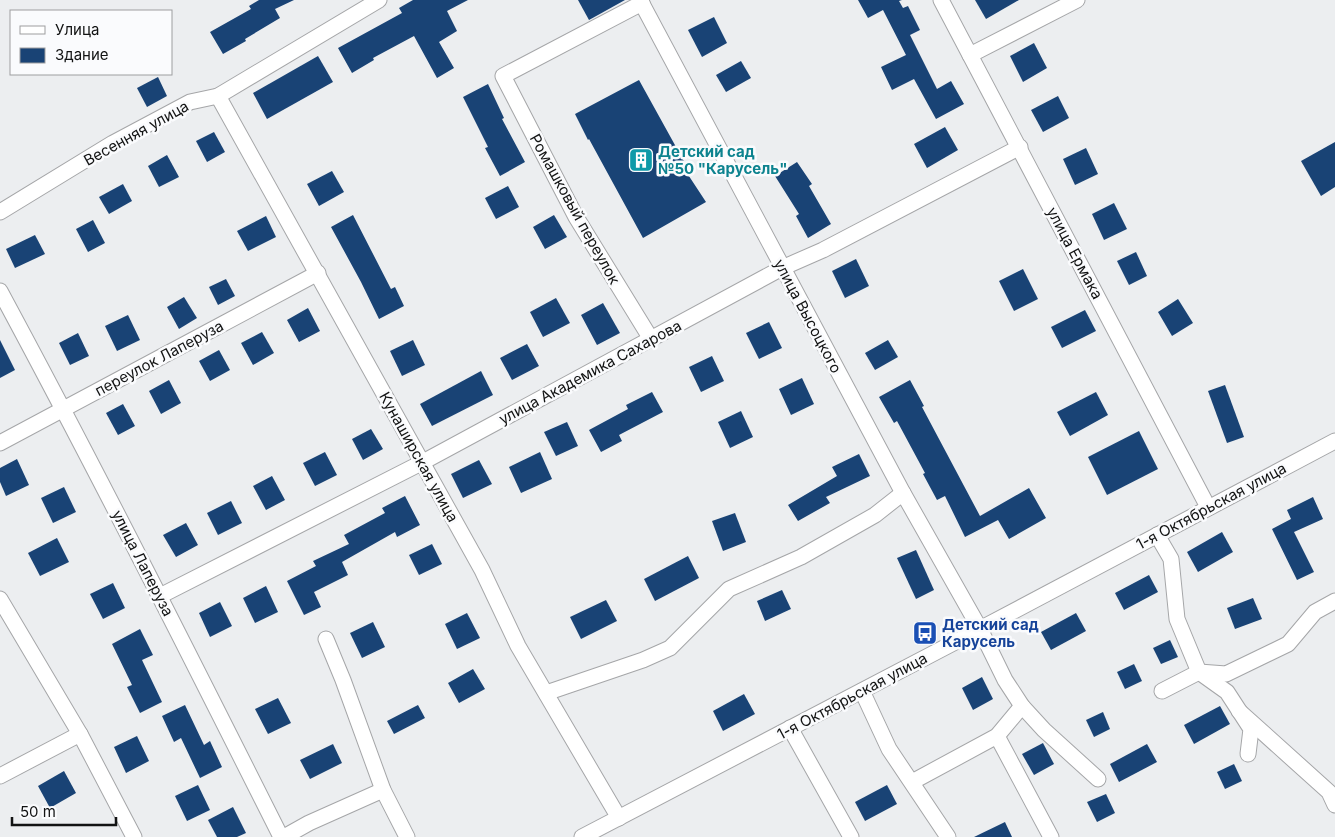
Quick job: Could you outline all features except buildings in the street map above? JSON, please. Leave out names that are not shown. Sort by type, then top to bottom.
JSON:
[{"type":"street","name":"Весенняя улица","points":[[0,212],[113,143],[182,106],[190,102],[218,96],[378,0]]},
{"type":"street","name":"улица Ермака","points":[[941,0],[1208,507]]},
{"type":"street","points":[[970,55],[1077,0]]},
{"type":"street","name":"Ромашковый переулок","points":[[641,1],[503,76],[576,217],[651,339]]},
{"type":"street","name":"улица Высоцкого","points":[[641,1],[903,493],[980,629],[1005,680],[1022,706],[1044,730],[1098,780]]},
{"type":"street","name":"Кунаширская улица","points":[[218,96],[482,570],[518,646],[619,818]]},
{"type":"street","name":"улица Академика Сахарова","points":[[160,596],[422,462],[782,268],[822,250],[1020,147]]},
{"type":"street","name":"переулок Лаперуза","points":[[0,443],[318,273]]},
{"type":"street","name":"улица Лаперуза","points":[[0,291],[64,409],[282,837]]},
{"type":"street","name":"1-я Октябрьская улица","points":[[582,837],[1335,441]]},
{"type":"street","points":[[546,693],[642,660],[670,648],[729,588],[801,557],[875,515],[903,493]]},
{"type":"street","points":[[1157,535],[1171,559],[1177,619],[1199,672],[1227,692],[1251,729],[1248,754]]},
{"type":"street","points":[[0,599],[80,734],[134,837]]},
{"type":"street","points":[[1162,691],[1199,672],[1226,674],[1288,644],[1315,612],[1335,601]]},
{"type":"street","points":[[326,639],[347,688],[383,790],[407,837]]},
{"type":"street","points":[[862,691],[889,749],[948,837]]},
{"type":"street","points":[[912,782],[997,736],[1022,706]]},
{"type":"street","points":[[1239,711],[1329,792],[1335,805]]},
{"type":"street","points":[[790,728],[851,837]]},
{"type":"street","points":[[0,776],[80,734]]},
{"type":"street","points":[[997,736],[1050,837]]},
{"type":"street","points":[[282,837],[383,790]]},
{"type":"place","name":"Детский сад №50 \"Карусель\"","points":[[641,160]]},
{"type":"place","name":"Детский сад Карусель","points":[[925,633]]}]
